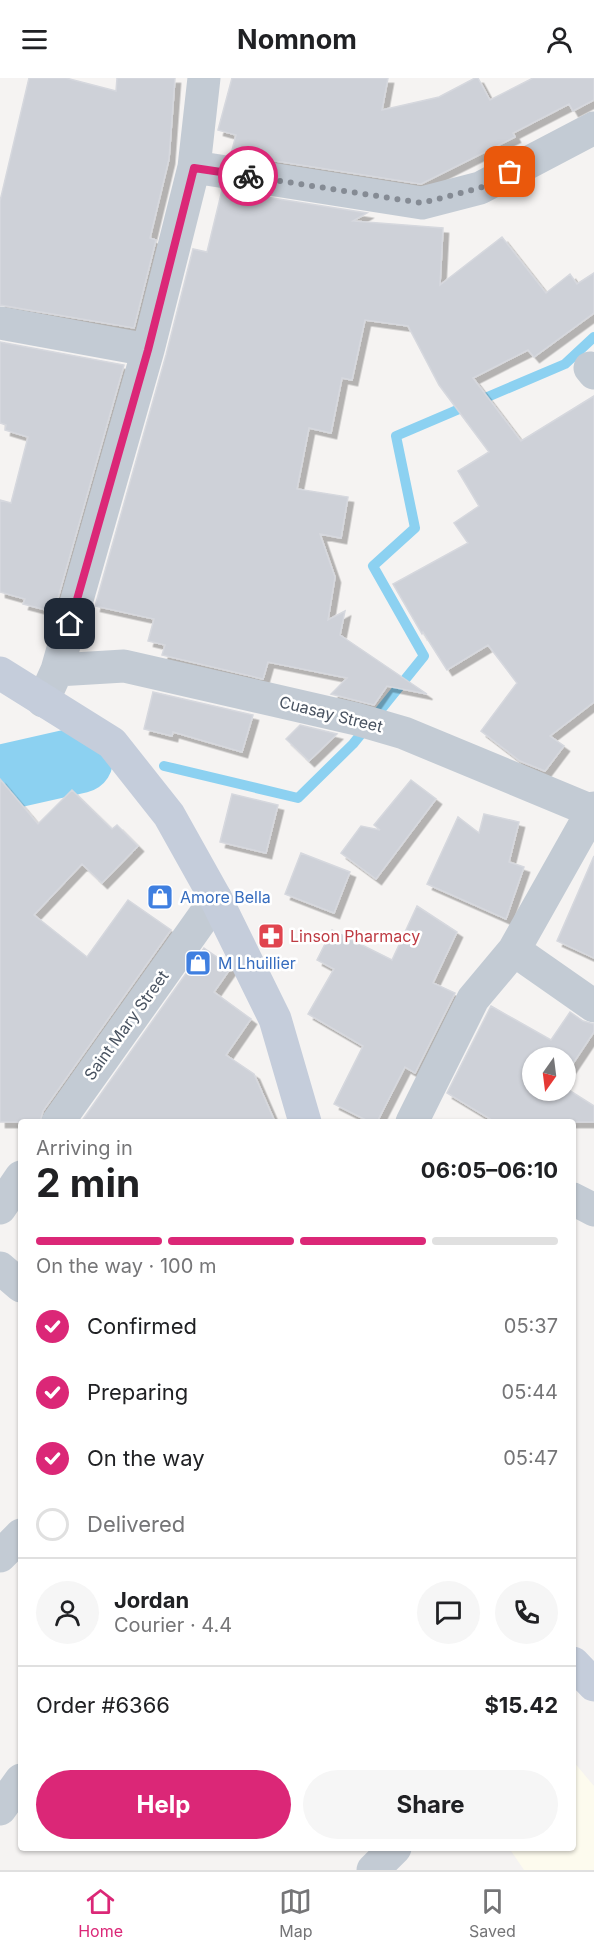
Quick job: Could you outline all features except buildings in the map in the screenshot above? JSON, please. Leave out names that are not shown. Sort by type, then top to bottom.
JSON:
[{"type":"main road","points":[[0,673],[112,743],[169,814],[216,899],[275,1019],[304,1119]]},
{"type":"street","points":[[43,701],[57,670],[148,350],[194,168],[204,78]]},
{"type":"street","points":[[194,168],[422,203],[480,188],[594,128]]},
{"type":"street","points":[[0,323],[148,350]]},
{"type":"street","name":"Cuasay Street","points":[[57,670],[124,666],[356,719],[404,733],[593,809]]},
{"type":"street","points":[[420,1119],[473,999],[514,950],[593,809]]},
{"type":"street","name":"Saint Mary Street","points":[[60,1119],[216,899]]},
{"type":"street","points":[[514,950],[594,1006]]},
{"type":"street","points":[[0,1208],[18,1181]]},
{"type":"street","points":[[576,1200],[594,1210]]},
{"type":"street","points":[[0,1268],[18,1283]]},
{"type":"street","points":[[0,1556],[18,1538]]},
{"type":"street","points":[[0,1809],[18,1784]]},
{"type":"street","points":[[373,1870],[392,1851]]},
{"type":"shaded area","points":[[576,1765],[594,1786],[594,1870],[524,1870],[511,1851],[576,1851]]},
{"type":"waterway","points":[[164,766],[298,798],[353,744],[424,656],[373,566],[415,528],[396,436],[565,364],[594,337]]},
{"type":"waterway","points":[[0,778],[80,760]]},
{"type":"way so far","points":[[248,176],[422,203],[480,188],[510,172]]},
{"type":"place","name":"Amore Bella","points":[[160,897]]},
{"type":"place","name":"Linson Pharmacy","points":[[271,936]]},
{"type":"place","name":"M Lhuillier","points":[[198,963]]},
{"type":"route","points":[[70,624],[148,350],[194,168],[248,176]]}]
